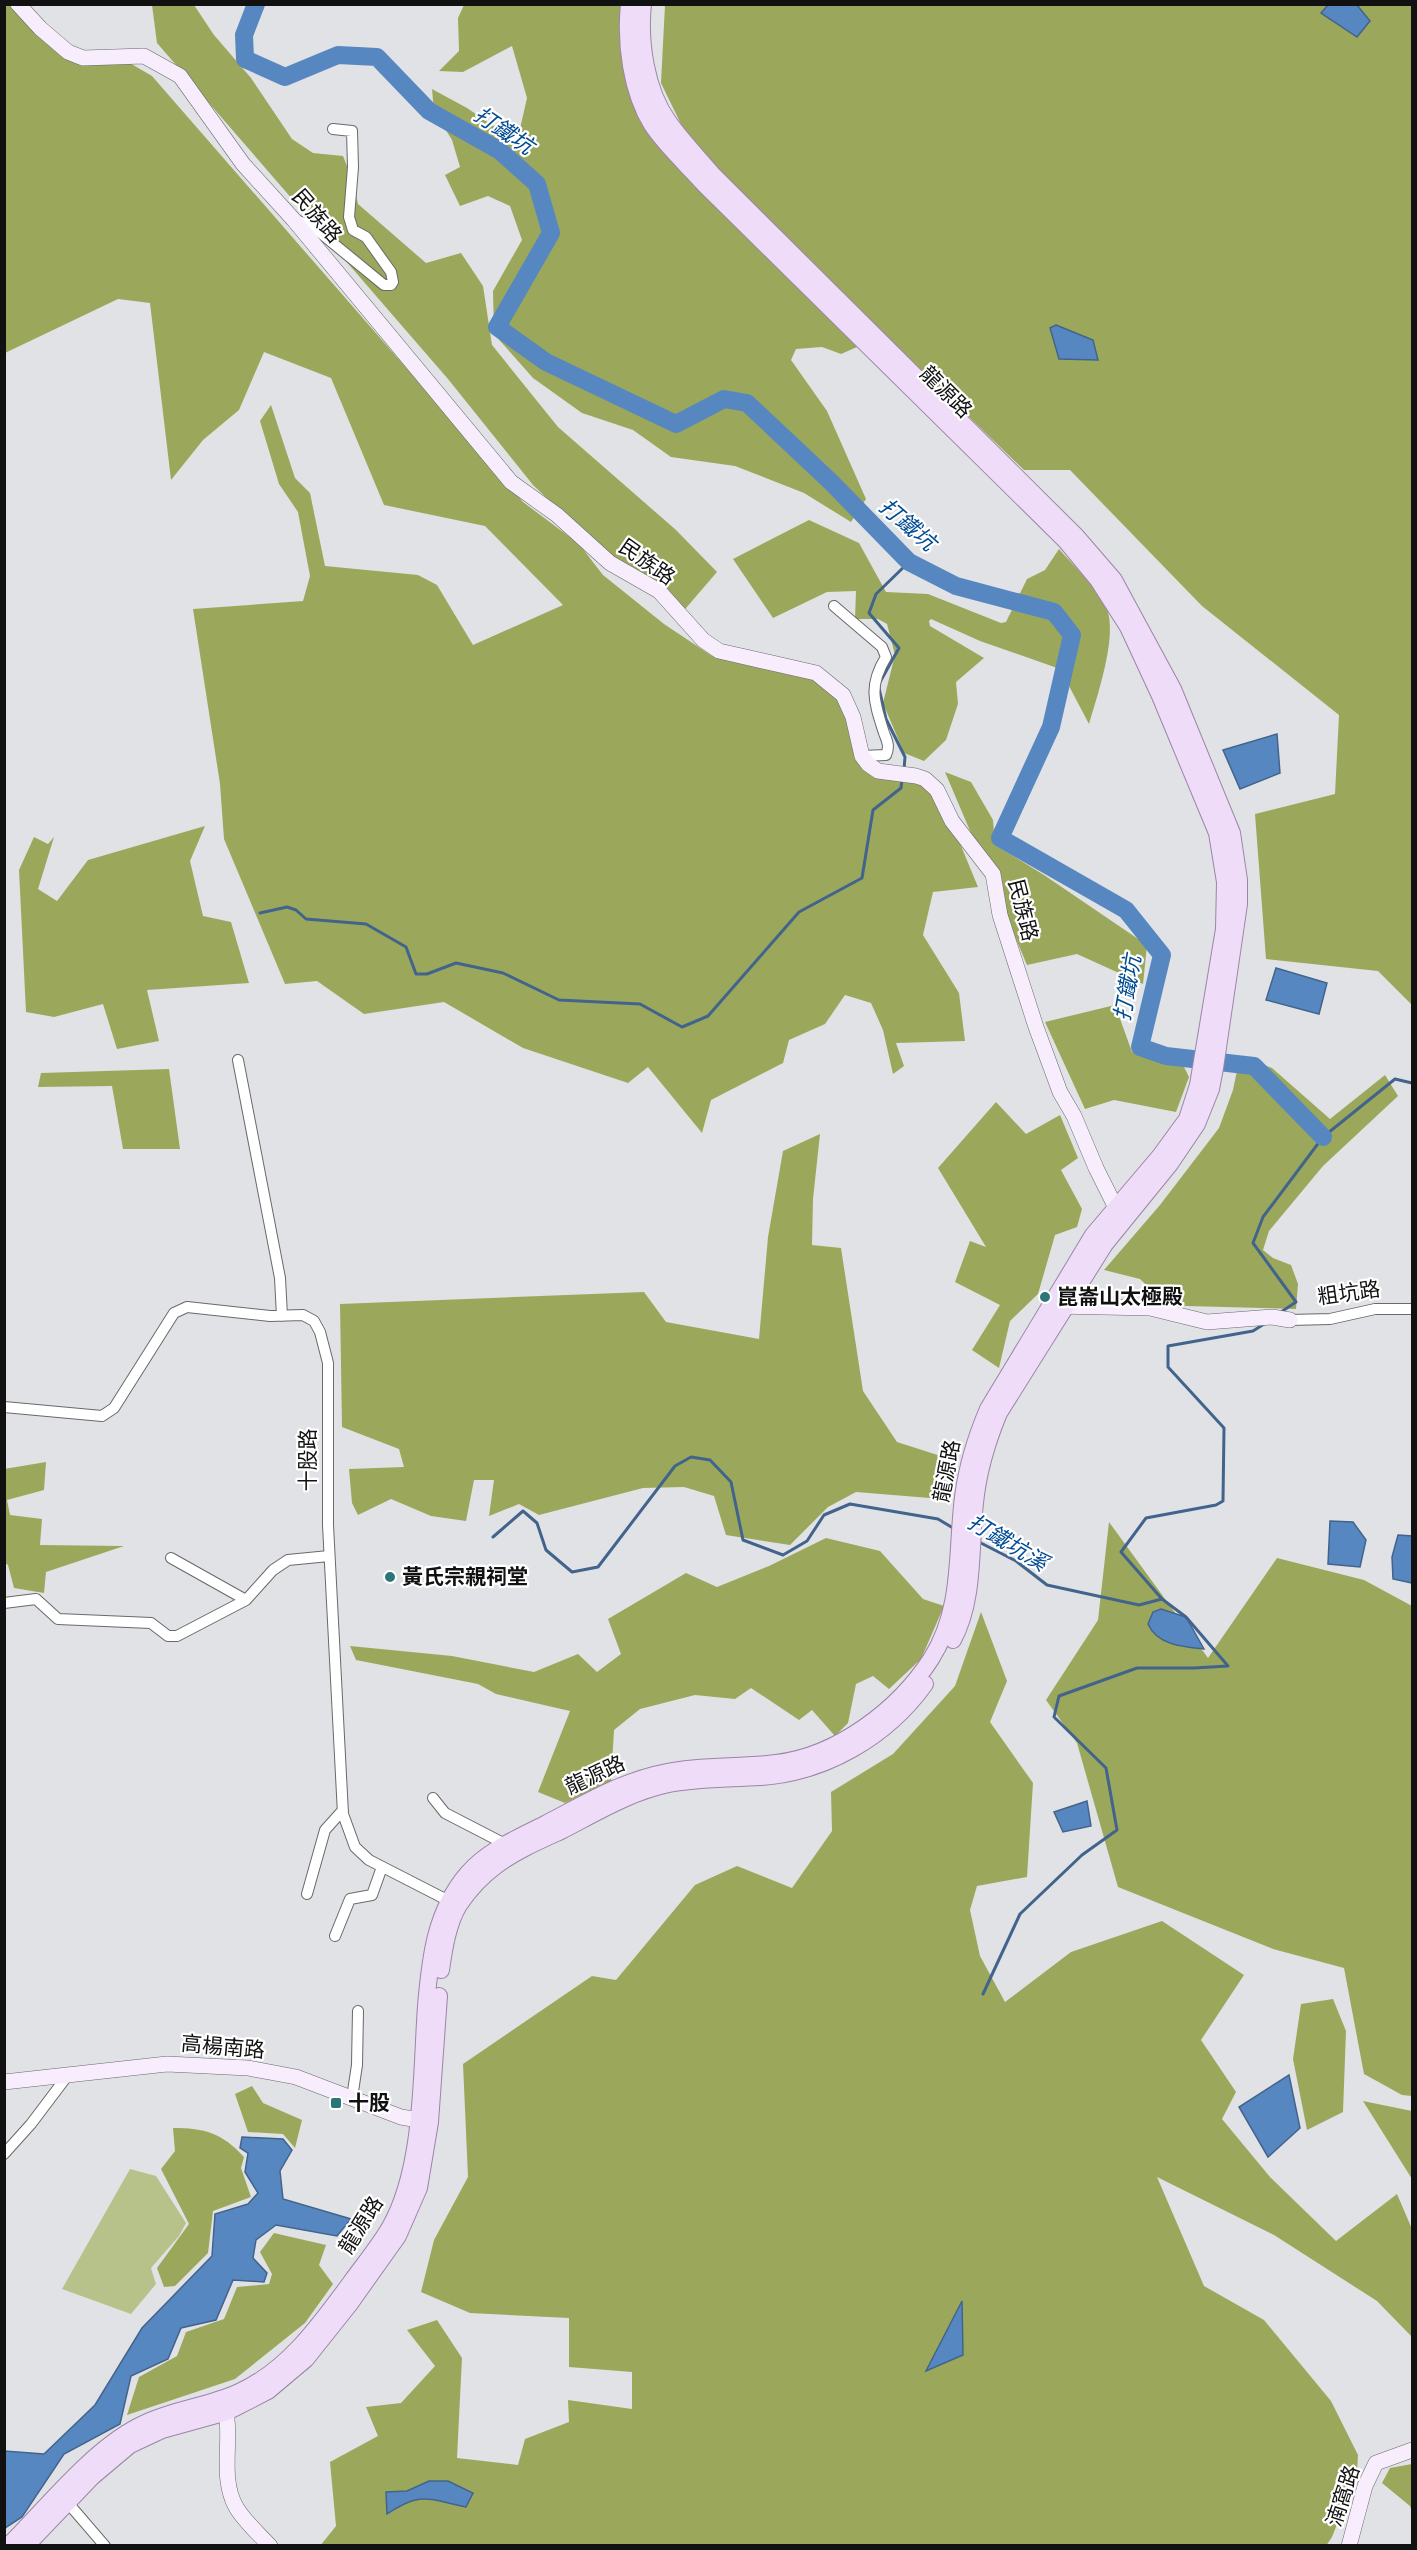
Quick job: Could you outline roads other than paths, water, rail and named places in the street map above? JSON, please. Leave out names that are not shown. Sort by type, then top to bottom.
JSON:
[{"type":"main road","name":"龍源路","points":[[629,4],[628,53],[636,85],[652,125],[704,184],[1065,540],[1098,580],[1128,627],[1224,833]]},
{"type":"main road","name":"龍源路","points":[[644,4],[641,23],[646,67],[667,120],[713,175],[1076,536],[1114,580],[1173,689],[1224,833]]},
{"type":"main road","points":[[8,2546],[29,2537],[68,2503],[92,2477],[130,2445],[224,2405],[268,2391],[306,2359],[331,2330],[386,2255],[401,2231],[419,2188],[424,2121],[443,1957],[452,1920],[453,1903],[482,1877],[513,1855],[629,1796],[650,1789],[691,1781],[760,1777],[799,1772],[820,1766],[861,1743],[903,1709],[921,1690],[940,1664],[956,1636],[965,1608],[966,1535],[980,1471],[995,1422],[1058,1306],[1093,1235],[1119,1214],[1187,1119],[1210,1058],[1226,905],[1224,833]]},
{"type":"main road","name":"龍源路","points":[[453,1903],[472,1869],[505,1844],[609,1792],[646,1777],[689,1768],[759,1765],[796,1760],[815,1754],[854,1733],[900,1695],[931,1658],[945,1631],[954,1605],[966,1535]]},
{"type":"main road","points":[[29,2537],[77,2475],[122,2436],[159,2417],[224,2405]]},
{"type":"street","name":"民族路","points":[[18,4],[40,28],[68,52],[83,58],[144,56],[180,76],[243,164],[293,219],[511,482],[558,514],[610,563],[659,591],[702,640],[719,651],[816,673],[843,695],[853,717],[862,756],[868,764],[878,771],[925,779],[937,790],[952,821],[993,874],[1000,915],[1036,1027],[1060,1092],[1074,1116],[1119,1214]]},
{"type":"street","points":[[293,219],[312,226],[384,285],[391,285],[393,282],[392,272],[366,237],[353,230],[349,217],[353,167],[352,131],[333,129]]},
{"type":"street","points":[[834,606],[882,647],[886,657],[877,672],[874,685],[875,706],[889,748],[886,755],[862,756]]},
{"type":"street","points":[[238,1060],[280,1278],[282,1316]]},
{"type":"street","points":[[1058,1306],[1150,1308],[1207,1322],[1272,1317],[1290,1320]]},
{"type":"street","name":"十股路","points":[[4,1407],[102,1416],[114,1408],[174,1313],[187,1307],[282,1316],[303,1315],[314,1321],[320,1332],[328,1364],[329,1556],[343,1810],[347,1830],[355,1846],[369,1860],[453,1903]]},
{"type":"street","name":"粗坑路","points":[[1290,1320],[1330,1319],[1375,1309],[1413,1309]]},
{"type":"street","points":[[4,1603],[36,1599],[58,1619],[151,1623],[168,1636],[177,1636],[246,1600],[273,1569],[288,1560],[329,1556]]},
{"type":"street","points":[[171,1558],[177,1564],[246,1600]]},
{"type":"street","points":[[432,1798],[445,1813],[505,1844]]},
{"type":"street","points":[[307,1894],[325,1830],[343,1810]]},
{"type":"street","points":[[335,1936],[350,1899],[372,1895],[382,1867]]},
{"type":"street","points":[[352,2098],[357,2065],[358,2011]]},
{"type":"street","name":"高楊南路","points":[[4,2082],[167,2064],[248,2068],[296,2077],[401,2117],[424,2121]]},
{"type":"street","points":[[4,2154],[38,2115],[68,2075]]},
{"type":"street","points":[[224,2405],[227,2475],[236,2507],[270,2546]]},
{"type":"street","name":"湳窩路","points":[[1349,2546],[1365,2486],[1376,2463],[1413,2450]]},
{"type":"street","points":[[68,2503],[105,2546]]},
{"type":"water","points":[[1328,5],[1357,5],[1370,21],[1357,37],[1321,13]]},
{"type":"water","points":[[1056,325],[1093,340],[1098,360],[1059,359],[1050,328]]},
{"type":"water","points":[[1277,734],[1280,773],[1240,789],[1223,750]]},
{"type":"water","points":[[1276,968],[1327,983],[1319,1014],[1266,1000]]},
{"type":"water","points":[[1330,1521],[1353,1522],[1366,1540],[1360,1567],[1328,1564]]},
{"type":"water","points":[[1398,1535],[1412,1536],[1412,1583],[1393,1579],[1392,1557]]},
{"type":"water","points":[[1161,1609],[1186,1617],[1204,1649],[1171,1644],[1152,1631],[1148,1624],[1153,1612]]},
{"type":"water","points":[[1087,1801],[1091,1826],[1063,1832],[1054,1812]]},
{"type":"water","points":[[1289,2075],[1300,2128],[1268,2157],[1239,2107]]},
{"type":"water","points":[[242,2137],[283,2139],[292,2150],[280,2171],[283,2199],[351,2219],[337,2236],[276,2225],[256,2240],[253,2258],[267,2273],[264,2282],[233,2280],[216,2320],[181,2328],[168,2359],[131,2376],[120,2424],[64,2454],[22,2517],[5,2528],[5,2451],[44,2454],[95,2405],[142,2328],[212,2256],[215,2214],[248,2204],[258,2193],[245,2172],[248,2153],[240,2148]]},
{"type":"water","points":[[962,2301],[963,2355],[926,2371]]},
{"type":"water","points":[[429,2481],[448,2481],[473,2493],[466,2507],[425,2499],[408,2502],[387,2514],[386,2492],[407,2491]]},
{"type":"waterway","name":"打鐵坑","points":[[256,4],[244,35],[245,59],[285,77],[338,55],[377,57],[429,111],[500,151],[537,184],[551,233],[497,327],[546,362],[676,424],[724,399],[747,403],[831,482],[909,562],[956,586],[1054,612],[1072,635],[1051,727],[1000,838],[1126,910],[1162,955],[1140,1047],[1166,1056],[1254,1066],[1323,1137]]},
{"type":"waterway","points":[[880,682],[899,648],[869,613],[876,594],[909,562]]},
{"type":"waterway","points":[[879,688],[886,719],[905,757],[904,769]]},
{"type":"waterway","points":[[260,913],[287,907],[296,910],[306,919],[366,924],[406,947],[416,974],[427,974],[456,963],[503,973],[559,1000],[640,1004],[682,1027],[708,1016],[799,912],[862,878],[873,810],[901,788],[902,779]]},
{"type":"waterway","name":"打鐵坑溪","points":[[1281,1312],[1296,1302],[1253,1243],[1263,1217],[1323,1137],[1395,1079],[1412,1083]]},
{"type":"waterway","name":"打鐵坑溪","points":[[977,1541],[1016,1561],[1047,1585],[1139,1605],[1162,1599],[1121,1552],[1146,1518],[1216,1505],[1223,1501],[1224,1428],[1168,1367],[1168,1346],[1253,1331],[1264,1324]]},
{"type":"waterway","name":"打鐵坑溪","points":[[493,1537],[523,1511],[537,1523],[546,1550],[572,1572],[598,1567],[675,1466],[691,1457],[710,1460],[731,1482],[743,1540],[783,1555],[807,1541],[824,1515],[850,1504],[938,1519],[953,1528]]},
{"type":"waterway","points":[[983,1994],[1020,1914],[1082,1855],[1117,1830],[1106,1768],[1054,1717],[1059,1696],[1137,1668],[1228,1666],[1186,1617],[1162,1599]]},
{"type":"place","name":"崑崙山太極殿","points":[[1045,1297]]},
{"type":"place","name":"黃氏宗親祠堂","points":[[390,1577]]},
{"type":"place","name":"十股","points":[[336,2103]]}]
